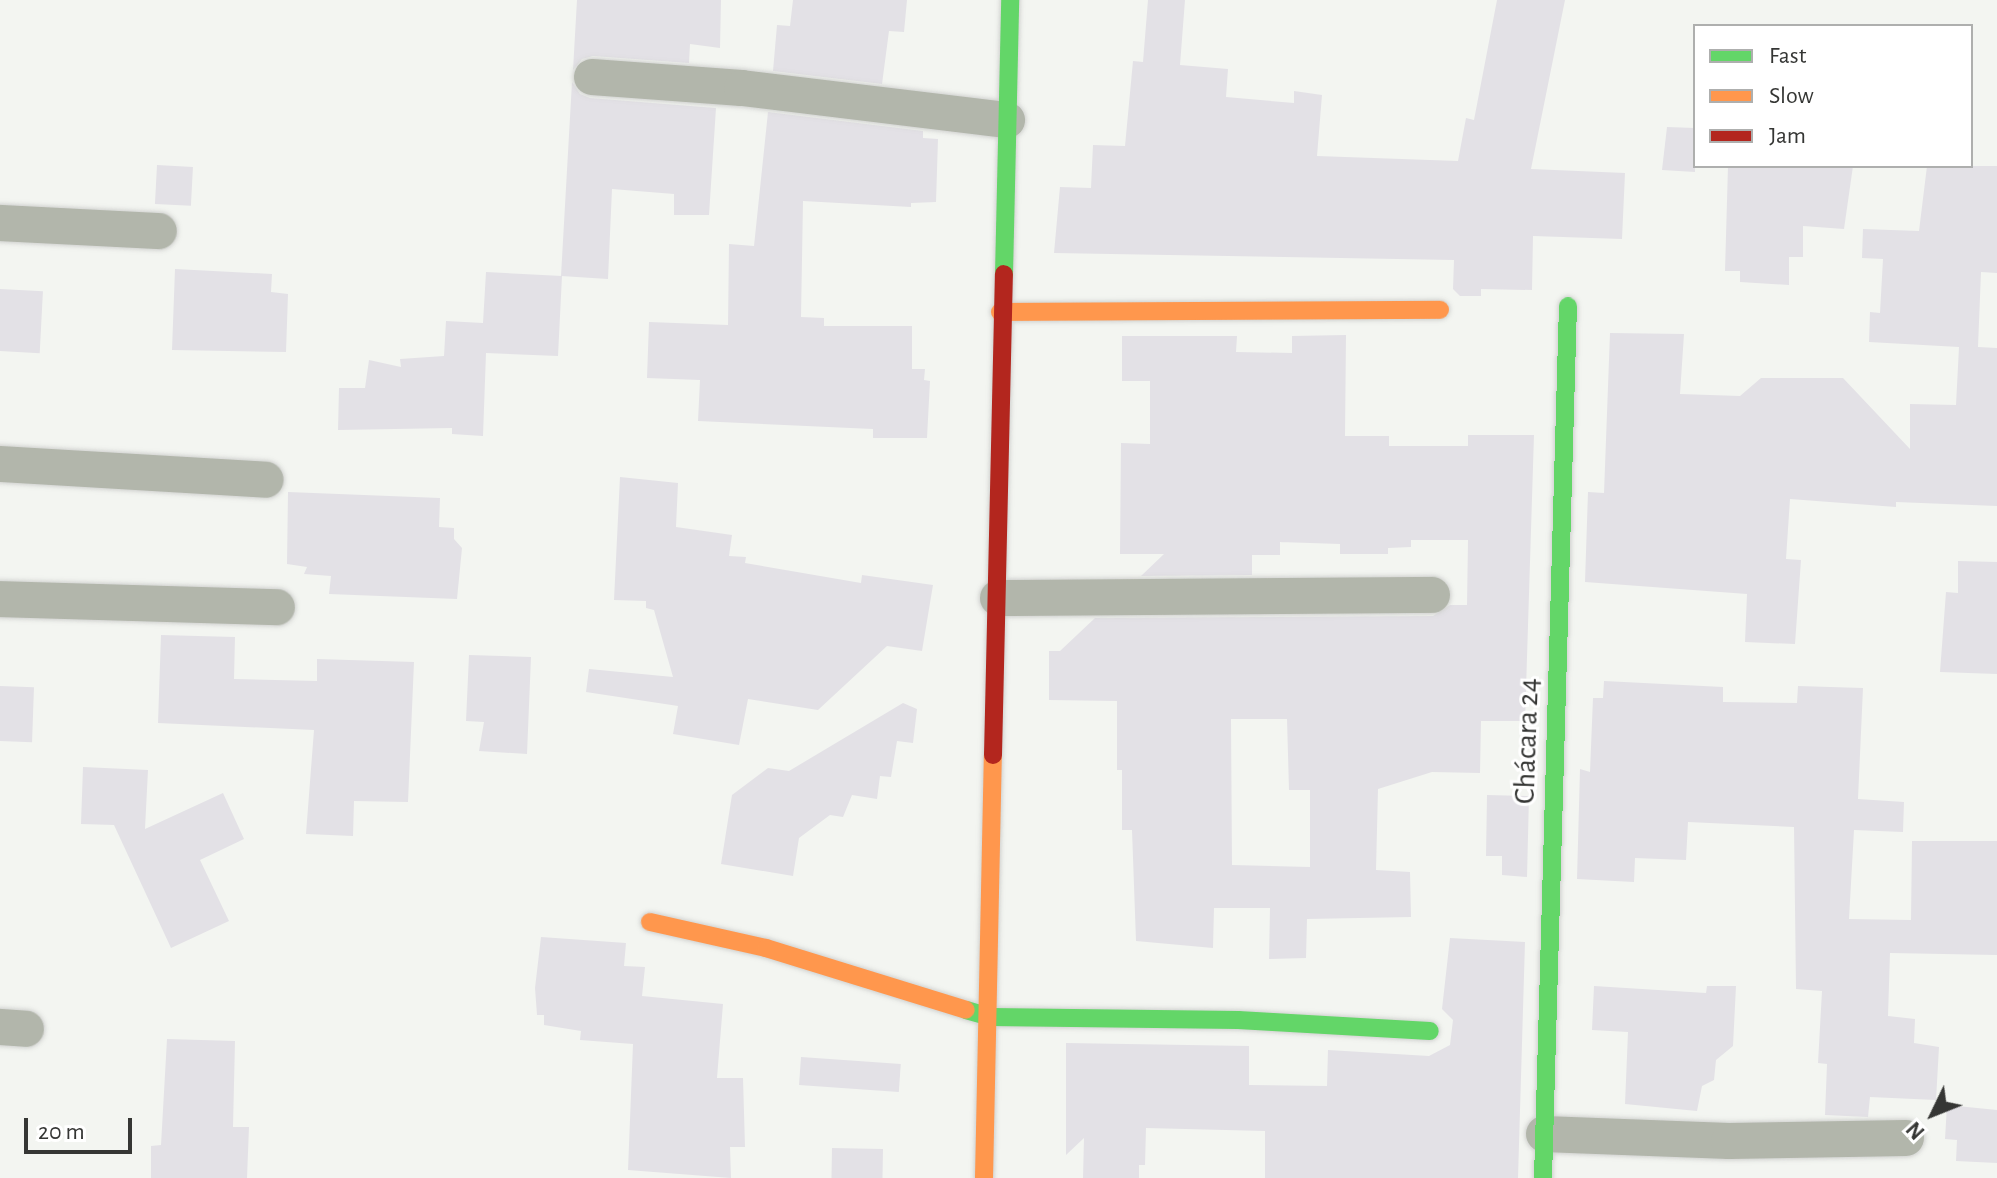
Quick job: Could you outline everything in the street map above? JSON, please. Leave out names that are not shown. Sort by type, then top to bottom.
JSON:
[{"type":"street","points":[[984,1178],[998,598],[1000,312],[1010,0]]},
{"type":"street","points":[[592,77],[1007,120]]},
{"type":"street","points":[[0,223],[159,231]]},
{"type":"street","name":"Chácara 24","points":[[1543,1178],[1568,306]]},
{"type":"street","points":[[1000,312],[1440,310]]},
{"type":"street","points":[[0,464],[266,480]]},
{"type":"street","points":[[998,598],[1432,595]]},
{"type":"street","points":[[0,599],[277,607]]},
{"type":"street","points":[[650,922],[766,948],[990,1017],[1238,1020],[1430,1031]]},
{"type":"street","points":[[1544,1134],[1729,1141],[1906,1138]]},
{"type":"building","points":[[577,0],[721,0],[720,48],[690,44],[689,63],[593,56],[582,59],[573,70]]},
{"type":"building","points":[[793,0],[907,0],[904,32],[889,31],[882,84],[773,71],[777,25],[790,26]]},
{"type":"building","points":[[1148,0],[1185,0],[1180,65],[1228,69],[1226,97],[1294,103],[1294,91],[1322,95],[1317,156],[1458,161],[1466,118],[1474,120],[1497,0],[1565,0],[1531,169],[1625,173],[1622,239],[1533,236],[1532,290],[1481,289],[1481,296],[1460,296],[1453,289],[1454,260],[1054,253],[1060,187],[1091,188],[1093,145],[1125,146],[1133,61],[1143,62]]},
{"type":"building","points":[[572,82],[580,94],[590,98],[716,108],[709,215],[674,215],[674,194],[612,189],[608,279],[561,276]]},
{"type":"building","points":[[768,112],[923,131],[923,138],[938,139],[936,202],[911,203],[911,207],[803,201],[801,317],[824,318],[824,326],[912,326],[912,369],[925,369],[924,380],[930,381],[927,438],[873,438],[873,429],[698,421],[700,380],[647,378],[649,322],[728,325],[729,244],[754,246]]},
{"type":"building","points":[[1667,127],[1693,128],[1695,172],[1662,170]]},
{"type":"building","points":[[157,165],[193,167],[191,206],[155,204]]},
{"type":"building","points":[[1997,166],[1997,273],[1981,272],[1978,347],[1997,348],[1997,506],[1896,502],[1896,507],[1790,499],[1786,559],[1801,560],[1795,644],[1745,642],[1747,594],[1585,582],[1588,492],[1604,493],[1610,333],[1684,334],[1680,394],[1740,396],[1761,378],[1843,378],[1910,449],[1910,404],[1956,405],[1959,347],[1869,342],[1870,312],[1880,313],[1883,259],[1862,258],[1863,229],[1919,231],[1927,168]]},
{"type":"building","points":[[1728,168],[1853,168],[1844,229],[1803,226],[1803,257],[1789,257],[1789,285],[1740,282],[1740,271],[1725,271]]},
{"type":"building","points":[[175,269],[272,274],[271,292],[288,294],[286,352],[172,350]]},
{"type":"building","points":[[486,272],[562,276],[558,356],[486,353],[483,436],[452,434],[452,428],[338,430],[339,388],[365,388],[369,360],[401,367],[400,359],[444,356],[446,321],[483,323]]},
{"type":"building","points":[[0,289],[43,291],[40,353],[0,351]]},
{"type":"building","points":[[1346,335],[1345,436],[1389,436],[1389,446],[1468,446],[1468,435],[1534,435],[1525,721],[1481,721],[1480,773],[1432,772],[1378,789],[1376,870],[1410,872],[1411,917],[1307,919],[1306,958],[1269,959],[1270,908],[1214,908],[1213,948],[1136,941],[1132,830],[1122,830],[1122,770],[1117,770],[1117,701],[1049,700],[1049,651],[1060,651],[1095,618],[1433,616],[1450,605],[1467,605],[1468,540],[1411,540],[1411,547],[1388,548],[1388,554],[1340,554],[1340,544],[1280,542],[1280,555],[1252,555],[1252,575],[1141,576],[1164,554],[1120,554],[1121,443],[1150,444],[1150,381],[1122,381],[1122,336],[1237,336],[1236,352],[1292,353],[1292,336]],"holes":[[[1231,719],[1287,719],[1289,790],[1310,790],[1310,867],[1232,865]]]},
{"type":"building","points":[[620,477],[678,483],[676,527],[732,535],[729,556],[746,557],[745,563],[861,583],[862,575],[933,585],[922,651],[887,646],[818,710],[748,699],[739,745],[673,734],[678,706],[586,692],[589,669],[673,677],[654,610],[646,608],[646,601],[614,600]]},
{"type":"building","points":[[288,492],[440,498],[439,527],[454,528],[454,539],[462,548],[457,599],[329,594],[331,576],[304,574],[307,567],[287,564]]},
{"type":"building","points":[[1958,561],[1997,562],[1997,674],[1940,672],[1946,592],[1958,593]]},
{"type":"building","points":[[161,635],[235,637],[234,679],[317,681],[317,659],[414,662],[408,802],[354,801],[353,836],[306,834],[314,730],[158,723]]},
{"type":"building","points":[[469,655],[531,657],[527,754],[479,751],[484,722],[466,721]]},
{"type":"building","points":[[1604,681],[1723,687],[1723,702],[1797,703],[1798,686],[1863,688],[1858,799],[1904,802],[1903,832],[1854,830],[1849,919],[1911,920],[1912,841],[1997,841],[1997,955],[1890,953],[1888,1016],[1915,1019],[1914,1043],[1939,1047],[1936,1100],[1870,1097],[1868,1117],[1825,1115],[1827,1064],[1818,1063],[1822,991],[1796,989],[1794,827],[1688,822],[1686,860],[1635,858],[1634,882],[1577,879],[1580,769],[1590,772],[1593,698],[1603,698]]},
{"type":"building","points":[[0,686],[34,687],[32,742],[0,741]]},
{"type":"building","points":[[903,703],[917,709],[913,743],[897,741],[891,777],[880,776],[877,799],[852,795],[843,817],[830,815],[799,838],[793,876],[721,864],[732,795],[768,768],[789,771]]},
{"type":"building","points":[[83,767],[148,770],[145,829],[223,793],[244,839],[200,860],[229,921],[171,948],[114,825],[81,824]]},
{"type":"building","points":[[1487,795],[1529,796],[1527,877],[1502,875],[1502,856],[1486,856]]},
{"type":"building","points":[[541,937],[626,943],[624,966],[645,967],[642,996],[723,1004],[717,1078],[743,1078],[745,1147],[730,1147],[731,1178],[628,1170],[633,1044],[580,1040],[581,1031],[544,1025],[544,1015],[537,1015],[535,988]]},
{"type":"building","points":[[1450,938],[1525,942],[1518,1178],[1265,1178],[1265,1131],[1146,1128],[1145,1165],[1139,1165],[1139,1178],[1083,1178],[1084,1138],[1066,1155],[1066,1043],[1249,1046],[1249,1085],[1327,1086],[1328,1050],[1429,1056],[1450,1045],[1453,1020],[1442,1009]]},
{"type":"building","points":[[1594,986],[1706,993],[1707,986],[1736,986],[1733,1046],[1716,1060],[1714,1080],[1702,1086],[1697,1111],[1625,1104],[1628,1032],[1592,1030]]},
{"type":"building","points":[[167,1039],[235,1041],[233,1127],[249,1127],[247,1178],[151,1178],[151,1146],[161,1145]]},
{"type":"building","points":[[801,1057],[901,1064],[899,1092],[799,1085]]},
{"type":"building","points":[[1947,1105],[1997,1110],[1997,1163],[1956,1161],[1957,1140],[1945,1139]]},
{"type":"building","points":[[832,1148],[883,1149],[882,1178],[831,1178]]},
{"type":"traffic: fast","points":[[1004,274],[1010,0]]},
{"type":"traffic: fast","points":[[1543,1178],[1568,306]]},
{"type":"traffic: fast","points":[[966,1010],[990,1017],[1238,1020],[1430,1031]]},
{"type":"traffic: slow","points":[[1000,312],[1440,310]]},
{"type":"traffic: slow","points":[[984,1178],[993,755]]},
{"type":"traffic: slow","points":[[650,922],[766,948],[966,1010]]},
{"type":"traffic: jam","points":[[993,755],[1004,274]]}]
